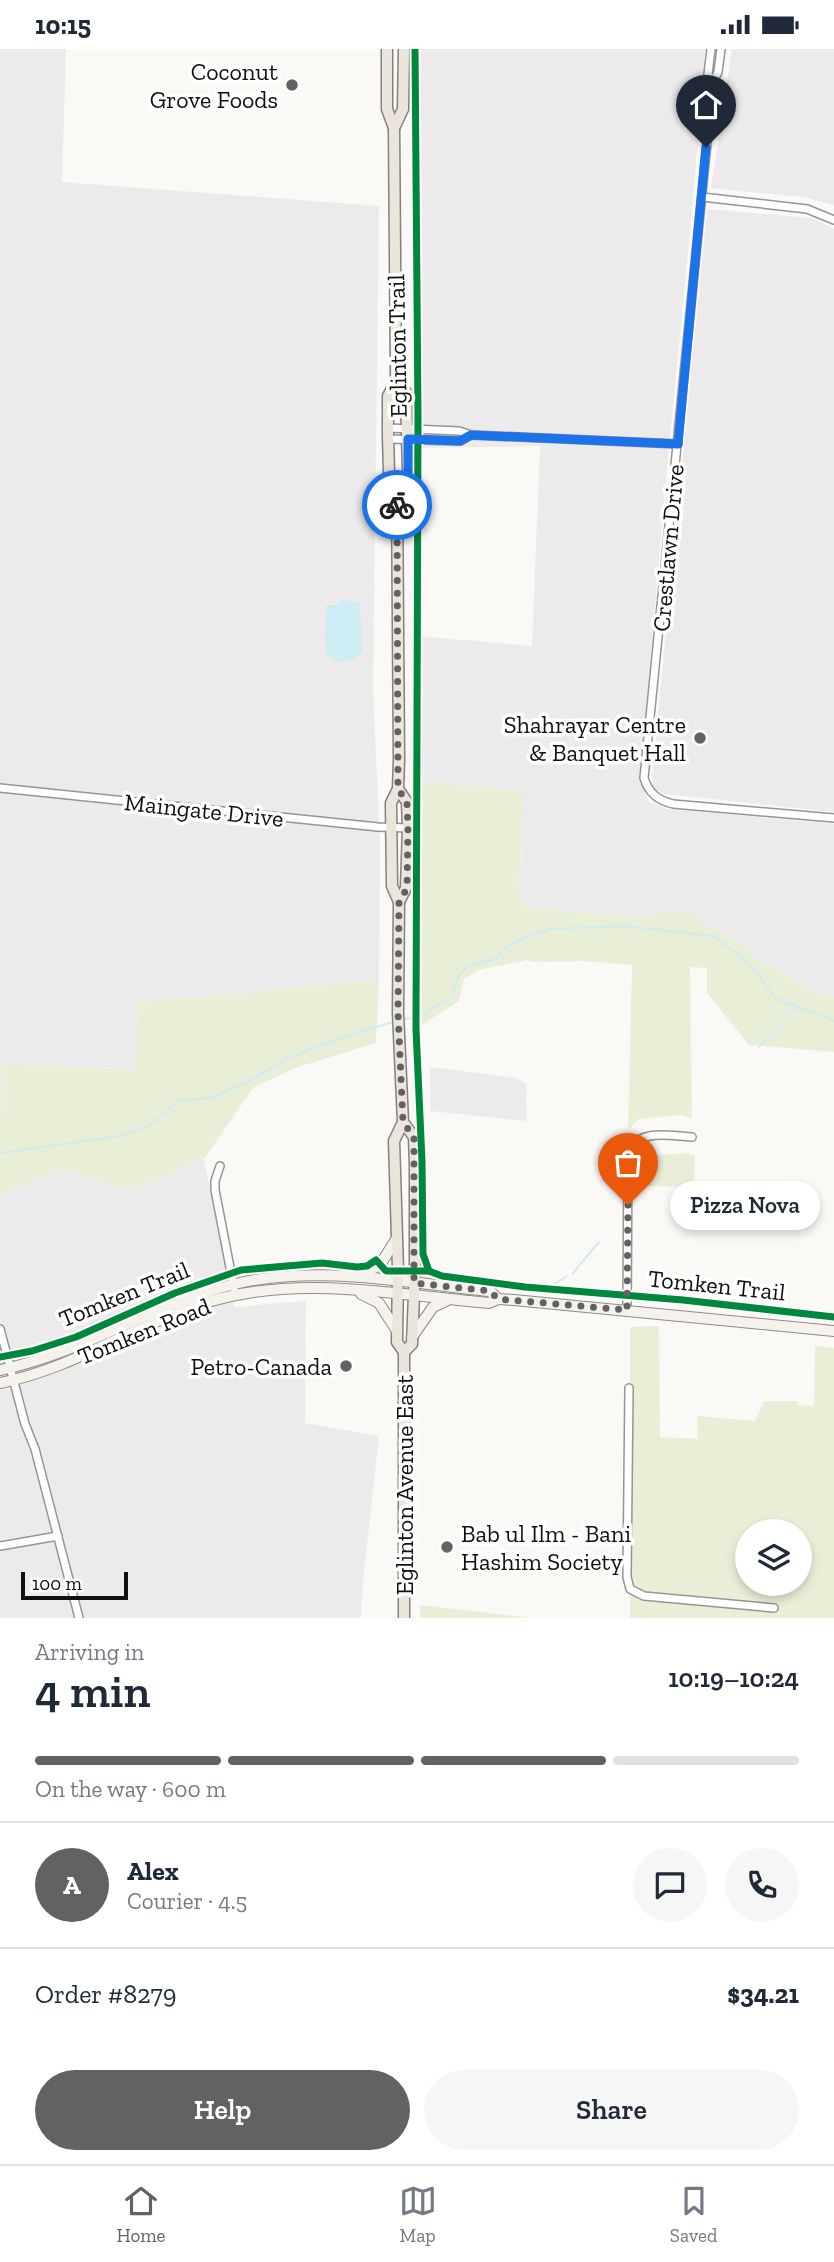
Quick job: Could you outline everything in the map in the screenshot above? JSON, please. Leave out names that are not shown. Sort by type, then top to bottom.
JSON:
[{"type":"main road","name":"Eglinton Avenue East","points":[[387,49],[387,109],[394,128],[396,381],[388,396],[388,433],[389,473],[397,489],[398,789],[391,803],[392,886],[399,902],[398,1013],[403,1122],[394,1141],[397,1342],[404,1352],[404,1618]]},
{"type":"main road","name":"Eglinton Avenue East","points":[[394,128],[403,109],[404,49]]},
{"type":"main road","name":"Eglinton Avenue East","points":[[396,381],[407,392],[408,434],[408,474],[397,489]]},
{"type":"main road","name":"Eglinton Avenue East","points":[[398,789],[407,802],[408,828],[407,888],[399,902]]},
{"type":"main road","name":"Eglinton Avenue East","points":[[403,1122],[414,1137],[412,1344],[404,1352]]},
{"type":"main road","points":[[356,1277],[380,1265],[397,1238]]},
{"type":"main road","name":"Tomken Road","points":[[5,1369],[70,1350],[170,1305],[303,1275],[356,1277],[414,1289],[490,1291],[498,1299]]},
{"type":"main road","name":"Tomken Road","points":[[0,1383],[54,1368],[234,1290],[351,1290],[398,1287]]},
{"type":"main road","name":"Tomken Road","points":[[414,1289],[450,1300],[489,1303],[498,1299],[834,1331]]},
{"type":"main road","points":[[351,1290],[379,1303],[397,1331]]},
{"type":"main road","points":[[412,1337],[433,1307],[450,1300]]},
{"type":"street","name":"Crestlawn Drive","points":[[711,49],[708,74],[713,82]]},
{"type":"street","name":"Crestlawn Drive","points":[[720,49],[718,72],[713,82],[645,778],[658,800],[673,804],[834,818]]},
{"type":"street","points":[[702,197],[807,209],[834,220]]},
{"type":"street","points":[[388,433],[460,441],[471,435],[678,444]]},
{"type":"street","name":"Maingate Drive","points":[[0,788],[408,828]]},
{"type":"street","points":[[627,1310],[628,1151],[633,1143],[646,1135],[692,1137]]},
{"type":"street","points":[[220,1166],[215,1191],[234,1290]]},
{"type":"street","points":[[0,1329],[5,1369],[14,1380],[25,1424],[35,1449],[79,1618]]},
{"type":"street","points":[[629,1388],[626,1577],[630,1589],[644,1596],[775,1608]]},
{"type":"street","points":[[0,1546],[58,1536]]},
{"type":"shaded area","points":[[0,49],[66,49],[62,182],[379,206],[373,691],[380,842],[379,979],[140,1001],[136,1070],[3,1063],[0,1114]]},
{"type":"shaded area","points":[[419,49],[705,49],[640,776],[648,801],[668,809],[834,824],[834,997],[817,993],[758,960],[736,939],[710,927],[688,912],[630,917],[525,907],[519,893],[523,791],[419,781],[418,636],[532,646],[540,446],[419,448]]},
{"type":"shaded area","points":[[732,49],[834,49],[834,205],[803,197],[711,188]]},
{"type":"shaded area","points":[[707,209],[812,218],[834,229],[834,812],[664,794],[653,788]]},
{"type":"shaded area","points":[[430,1067],[517,1078],[526,1084],[527,1121],[430,1111]]},
{"type":"shaded area","points":[[204,1159],[234,1307],[306,1301],[305,1423],[379,1436],[361,1618],[0,1618],[0,1197],[61,1168],[128,1191]]},
{"type":"green space","points":[[419,781],[523,791],[519,893],[525,907],[630,917],[688,911],[710,927],[736,939],[758,960],[817,993],[834,997],[834,1052],[749,1045],[707,993],[707,968],[690,967],[692,1118],[682,1115],[639,1119],[628,1130],[632,965],[528,960],[478,970],[464,979],[459,1001],[422,1025]]},
{"type":"green space","points":[[379,979],[376,1043],[295,1068],[253,1088],[204,1159],[128,1191],[61,1168],[0,1197],[3,1063],[135,1070],[139,1001]]},
{"type":"green space","points":[[683,1153],[695,1155],[694,1187],[644,1186],[646,1163],[653,1156]]},
{"type":"green space","points":[[659,1326],[660,1437],[698,1439],[697,1416],[755,1421],[764,1401],[798,1401],[798,1405],[814,1406],[815,1346],[834,1348],[834,1618],[630,1618],[630,1327]]},
{"type":"green space","points":[[420,1605],[533,1618],[420,1618]]},
{"type":"water","points":[[342,600],[360,603],[362,650],[356,659],[340,662],[329,657],[327,651],[326,605],[338,605]]},
{"type":"waterway","points":[[403,1020],[424,1014],[451,996],[459,975],[468,966],[496,959],[504,949],[526,937],[551,929],[624,926],[714,936],[754,968],[775,998],[834,1021]]},
{"type":"waterway","points":[[759,1047],[797,1007]]},
{"type":"waterway","points":[[0,1153],[120,1136],[150,1125],[179,1100],[211,1098],[251,1080],[290,1057],[394,1022]]},
{"type":"waterway","points":[[573,1273],[599,1242]]},
{"type":"waterway","points":[[550,1287],[567,1276]]},
{"type":"cycle path","name":"Eglinton Trail","points":[[415,49],[418,417],[416,1029],[423,1254],[429,1271]]},
{"type":"cycle path","name":"Tomken Trail","points":[[0,1357],[32,1351],[76,1337],[175,1293],[241,1270],[322,1263],[357,1267],[367,1266],[376,1260],[386,1271],[429,1271],[442,1276],[525,1287],[683,1300],[834,1317]]},
{"type":"way so far","points":[[397,505],[398,789],[407,802],[408,828],[407,888],[399,902],[398,1013],[403,1122],[414,1137],[414,1283],[490,1291],[498,1299],[627,1310],[628,1205]]},
{"type":"place","name":"Coconut Grove Foods","points":[[292,85]]},
{"type":"place","name":"Shahrayar Centre & Banquet Hall","points":[[700,738]]},
{"type":"place","name":"Pizza Nova","points":[[628,1205]]},
{"type":"place","name":"Petro-Canada","points":[[346,1366]]},
{"type":"place","name":"Bab ul Ilm - Bani Hashim Society","points":[[447,1547]]},
{"type":"route","points":[[397,505],[397,489],[408,474],[408,439],[460,441],[471,435],[678,444],[706,147]]}]
